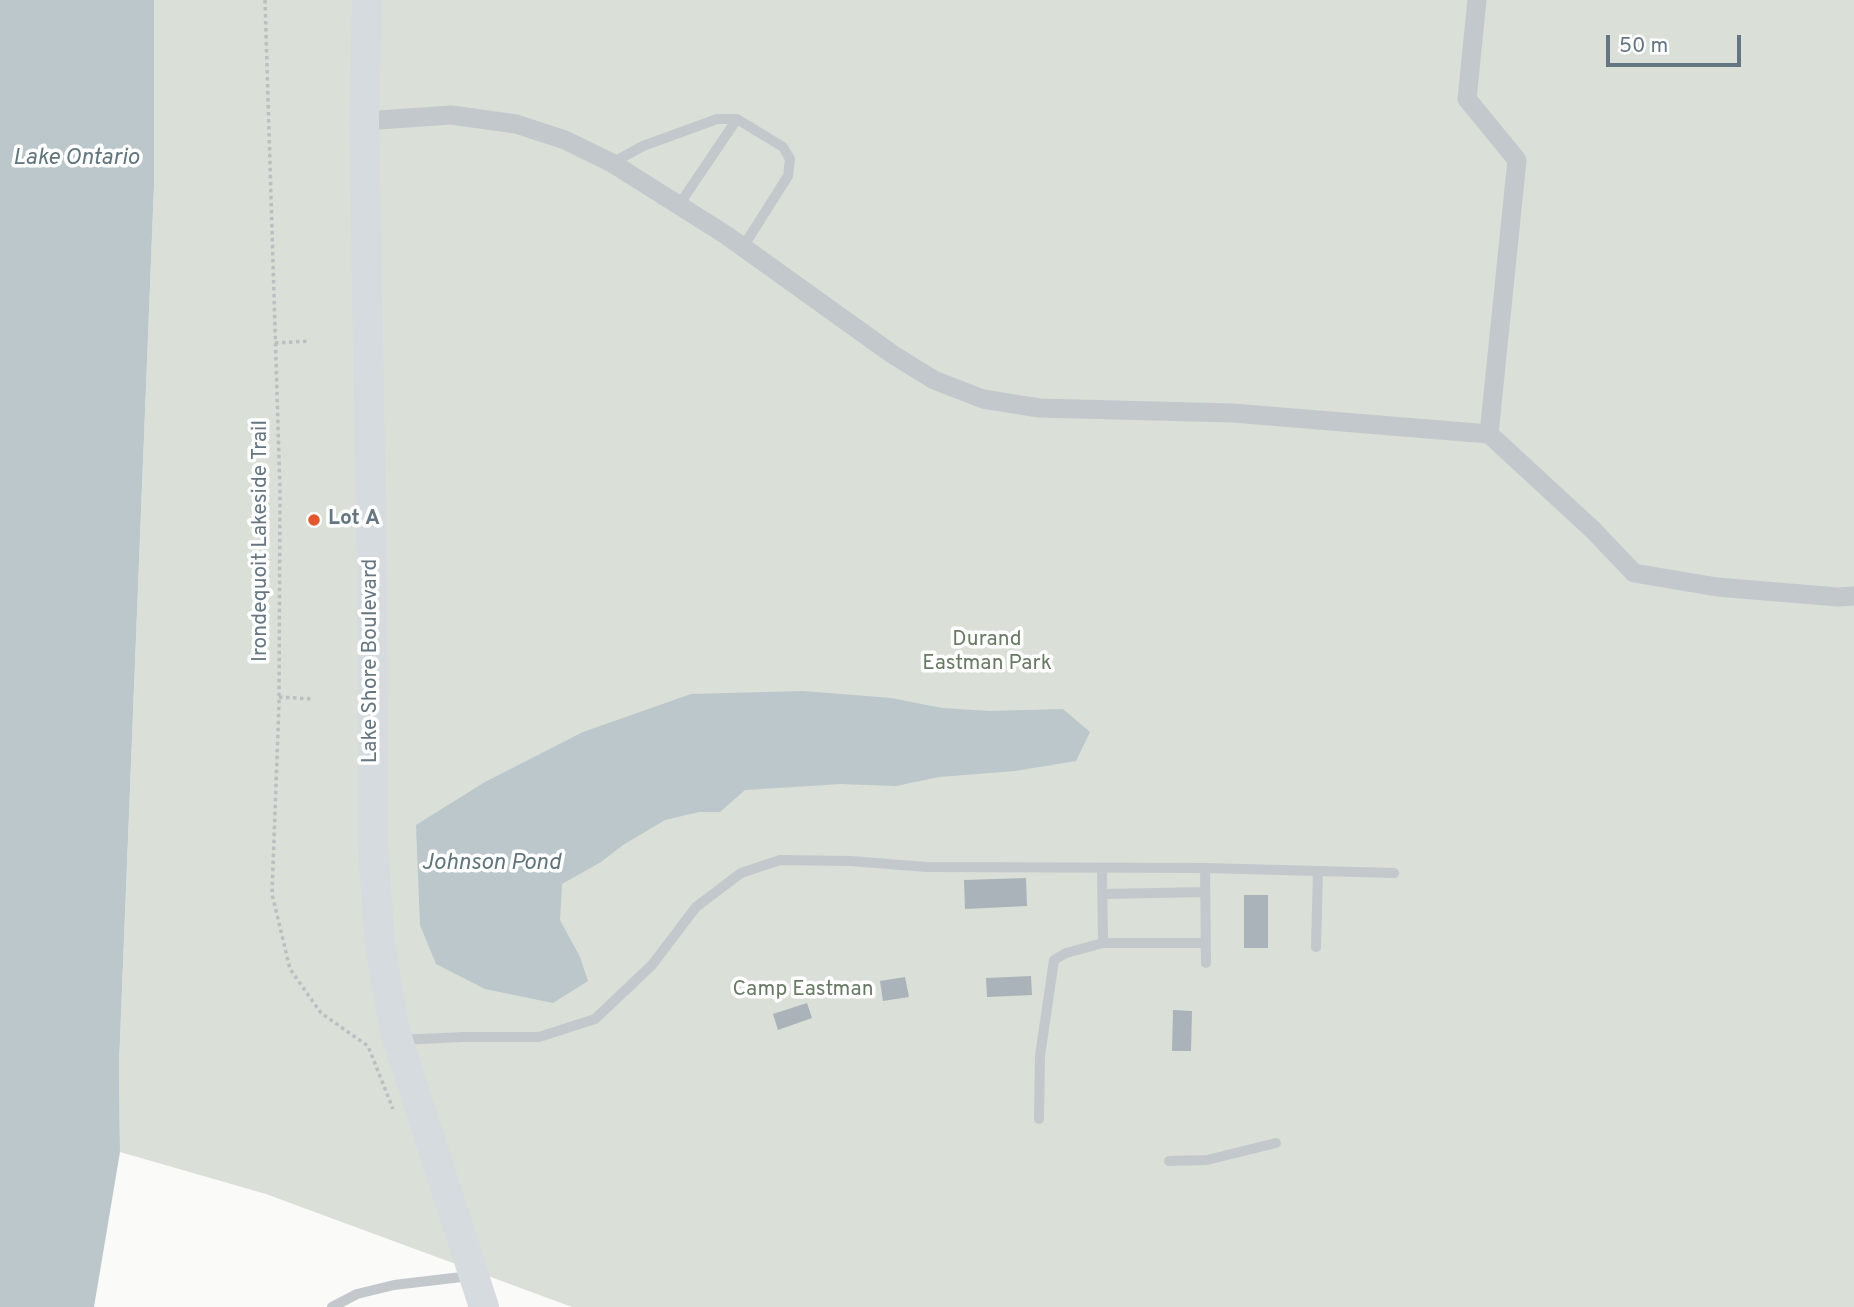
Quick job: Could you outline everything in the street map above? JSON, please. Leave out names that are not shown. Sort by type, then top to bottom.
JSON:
[{"type":"main road","name":"Lake Shore Boulevard","points":[[367,0],[364,121],[372,568],[373,846],[380,946],[397,1040],[484,1307]]},
{"type":"street","points":[[1477,0],[1467,99],[1517,160],[1489,434]]},
{"type":"street","points":[[364,121],[451,115],[516,124],[565,140],[611,163],[679,205],[743,247],[902,361],[934,380],[983,399],[1039,408],[1233,413],[1489,434],[1593,530],[1634,573],[1717,587],[1854,596]]},
{"type":"lane","points":[[611,163],[643,146],[717,119],[737,119],[783,147],[790,159],[788,176],[743,247]]},
{"type":"lane","points":[[679,205],[737,119]]},
{"type":"lane","points":[[397,1040],[539,1037],[595,1019],[652,965],[696,907],[741,873],[780,860],[850,861],[927,867],[1205,868],[1394,873]]},
{"type":"lane","points":[[1102,868],[1103,943]]},
{"type":"lane","points":[[1205,868],[1206,963]]},
{"type":"lane","points":[[1317,947],[1318,871]]},
{"type":"lane","points":[[1103,894],[1205,892]]},
{"type":"lane","points":[[1040,1119],[1040,1056],[1055,960],[1066,953],[1103,943],[1205,943]]},
{"type":"lane","points":[[1169,1161],[1207,1160],[1276,1143]]},
{"type":"lane","points":[[332,1307],[356,1294],[394,1285],[475,1276]]},
{"type":"path","name":"Irondequoit Lakeside Trail","points":[[265,0],[280,491],[279,697],[272,894],[290,969],[321,1013],[368,1046]]},
{"type":"path","points":[[275,343],[310,341]]},
{"type":"path","points":[[279,697],[314,699]]},
{"type":"green space","name":"Durand Eastman Park","points":[[154,0],[1854,0],[1854,1307],[572,1307],[266,1194],[120,1152],[119,1065],[154,186]]},
{"type":"water","name":"Lake Ontario","points":[[0,0],[154,0],[154,186],[119,1065],[120,1152],[94,1307],[0,1307]]},
{"type":"water","name":"Johnson Pond","points":[[803,691],[891,698],[942,708],[990,711],[1063,709],[1090,732],[1076,761],[1015,771],[939,777],[896,786],[841,784],[745,790],[720,812],[699,812],[665,820],[562,884],[560,920],[580,957],[588,981],[553,1003],[485,989],[436,964],[420,925],[416,825],[485,782],[583,732],[691,694]]},
{"type":"building","points":[[1026,878],[1027,906],[965,909],[964,880]]},
{"type":"building","points":[[1244,895],[1268,895],[1268,948],[1244,948]]},
{"type":"building","points":[[1031,976],[1032,995],[987,997],[986,978]]},
{"type":"building","points":[[905,977],[909,997],[883,1001],[880,981]]},
{"type":"building","points":[[807,1003],[812,1018],[778,1030],[773,1014]]},
{"type":"building","points":[[1173,1010],[1192,1011],[1191,1051],[1172,1051]]},
{"type":"place","name":"Lot A","points":[[314,520]]},
{"type":"park label","name":"Camp Eastman","points":[[803,991]]}]
